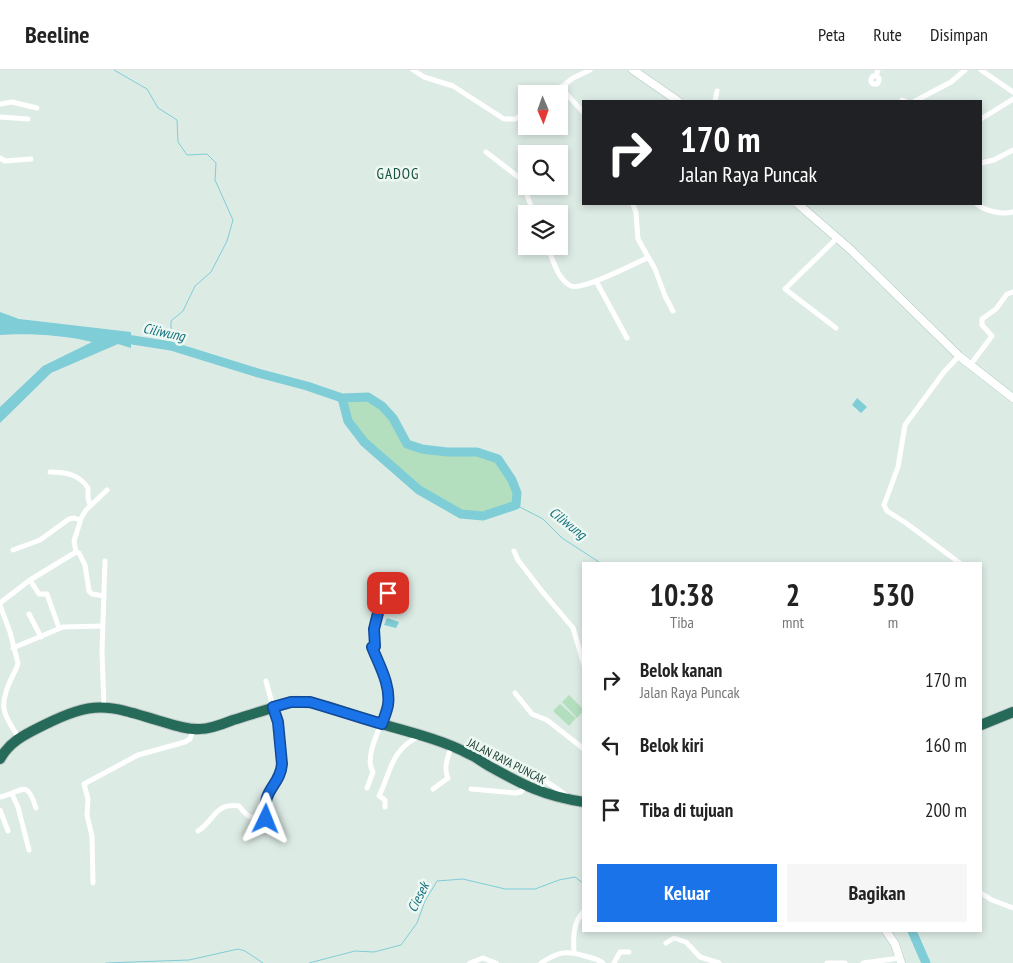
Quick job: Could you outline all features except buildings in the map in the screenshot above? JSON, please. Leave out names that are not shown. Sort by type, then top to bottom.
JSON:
[{"type":"highway","name":"JALAN RAYA PUNCAK","points":[[0,760],[11,744],[19,738],[75,711],[92,707],[122,709],[174,725],[200,729],[291,702],[310,702],[469,753],[526,786],[556,798],[582,802]]},
{"type":"highway","points":[[982,725],[1013,712]]},
{"type":"street","points":[[413,70],[424,77],[453,86],[504,119],[518,117]]},
{"type":"street","points":[[563,85],[590,70]]},
{"type":"street","points":[[633,70],[677,100]]},
{"type":"street","points":[[917,100],[951,82],[965,70]]},
{"type":"street","points":[[981,70],[1013,92]]},
{"type":"street","points":[[715,100],[717,91]]},
{"type":"street","points":[[568,96],[582,111]]},
{"type":"street","points":[[982,118],[1013,99]]},
{"type":"street","points":[[0,104],[12,102],[37,108]]},
{"type":"street","points":[[0,118],[28,119]]},
{"type":"street","points":[[982,162],[994,160],[1013,150]]},
{"type":"street","points":[[486,152],[521,179],[531,205]]},
{"type":"street","points":[[0,158],[5,161],[31,160]]},
{"type":"street","points":[[633,205],[636,212],[638,239],[647,258],[655,269],[664,296],[673,311]]},
{"type":"street","points":[[799,205],[837,238],[959,356],[1013,398]]},
{"type":"street","points":[[978,205],[1002,213],[1013,212]]},
{"type":"street","points":[[836,328],[785,289],[837,238]]},
{"type":"street","points":[[551,255],[558,272],[569,284],[578,287],[647,258]]},
{"type":"street","points":[[596,281],[627,338]]},
{"type":"street","points":[[970,364],[992,336],[982,325],[982,319],[996,309],[1006,294],[1013,292]]},
{"type":"street","points":[[957,562],[887,511],[884,505],[898,467],[906,423],[944,372],[959,356]]},
{"type":"street","points":[[50,472],[63,472],[79,478],[88,488],[90,505]]},
{"type":"street","points":[[104,596],[92,594],[89,591],[83,561],[80,554],[76,552],[74,541],[80,520],[90,505],[107,490]]},
{"type":"street","points":[[13,550],[48,536],[69,519],[80,520]]},
{"type":"street","points":[[514,551],[518,560],[540,590],[573,628],[582,658]]},
{"type":"street","points":[[19,738],[5,714],[2,702],[17,667],[12,636],[0,604],[30,580],[76,552]]},
{"type":"street","points":[[104,707],[102,626],[105,561]]},
{"type":"street","points":[[30,580],[39,594],[47,594],[59,628]]},
{"type":"street","points":[[367,788],[373,772],[370,767],[370,752],[388,705],[388,692],[372,647],[375,646],[374,629],[382,599]]},
{"type":"street","points":[[29,614],[41,637]]},
{"type":"street","points":[[13,648],[59,628],[102,626]]},
{"type":"street","points":[[263,826],[266,819],[265,801],[282,770],[278,722],[266,681]]},
{"type":"street","points":[[515,693],[532,714],[547,720],[582,747]]},
{"type":"street","points":[[93,883],[91,832],[87,815],[88,799],[84,784],[138,755],[185,742],[190,739],[193,729]]},
{"type":"street","points":[[385,808],[385,800],[379,796],[397,754],[407,742],[420,736]]},
{"type":"street","points":[[433,789],[448,778],[446,764],[452,747]]},
{"type":"street","points":[[469,753],[480,750],[492,752],[523,767],[566,795]]},
{"type":"street","points":[[472,789],[515,793],[521,792],[526,786]]},
{"type":"street","points":[[0,796],[12,794],[22,789],[27,790],[32,796],[36,808]]},
{"type":"street","points":[[12,794],[18,807],[29,850]]},
{"type":"street","points":[[198,831],[207,824],[220,808],[237,806],[246,816],[266,819]]},
{"type":"street","points":[[0,810],[8,831]]},
{"type":"street","points":[[982,894],[1013,908]]},
{"type":"street","points":[[574,952],[575,929],[579,916],[582,913]]},
{"type":"street","points":[[863,963],[900,961],[894,944],[887,932]]},
{"type":"street","points":[[666,943],[674,938],[681,940],[700,956],[719,963]]},
{"type":"street","points":[[541,963],[561,952],[574,952],[603,963]]},
{"type":"street","points":[[614,963],[620,952],[629,952]]},
{"type":"street","points":[[470,963],[484,958],[496,963]]},
{"type":"street","points":[[827,963],[845,963]]},
{"type":"green space","points":[[368,397],[387,412],[407,444],[422,449],[447,452],[477,452],[498,459],[512,480],[517,493],[516,505],[483,516],[461,514],[419,490],[364,442],[348,421],[342,398]]},
{"type":"green space","points":[[569,695],[582,708],[582,712],[577,718],[562,702]]},
{"type":"green space","points":[[560,704],[576,718],[569,726],[553,711]]},
{"type":"water","points":[[0,312],[19,319],[131,332],[131,348],[118,344],[51,373],[0,423],[0,407],[43,366],[92,342],[46,335],[0,335]]},
{"type":"water","points":[[857,398],[867,407],[861,413],[852,405]]},
{"type":"water","points":[[387,618],[399,622],[396,628],[384,625]]},
{"type":"waterway","points":[[114,70],[147,89],[158,108],[177,120],[178,142],[187,155],[207,154],[216,163],[215,180],[233,220],[227,241],[211,272],[195,286],[183,311],[171,321],[171,346]]},
{"type":"waterway","name":"Ciliwung","points":[[120,338],[171,346],[342,398],[368,397],[382,406],[393,418],[407,444],[422,449],[447,452],[477,452],[498,459],[512,480],[517,493],[516,505],[483,516],[461,514],[419,490],[364,442],[348,421],[342,398]]},
{"type":"waterway","name":"Ciliwung","points":[[516,505],[543,519],[562,538],[599,562]]},
{"type":"waterway","name":"Ciesek","points":[[309,963],[355,951],[374,952],[401,945],[417,923],[425,901],[437,881],[463,879],[505,889],[535,889],[559,880],[575,877],[582,882]]},
{"type":"waterway","name":"Ciliwung","points":[[912,932],[926,963]]},
{"type":"waterway","name":"Ciesek","points":[[106,963],[189,960],[238,949],[245,951],[263,963]]},
{"type":"district","name":"GADOG","points":[[398,173]]},
{"type":"route","points":[[266,819],[266,796],[282,770],[278,722],[273,707],[291,702],[310,702],[382,724],[388,705],[388,692],[372,647],[375,646],[374,629],[382,597],[388,593]]}]
